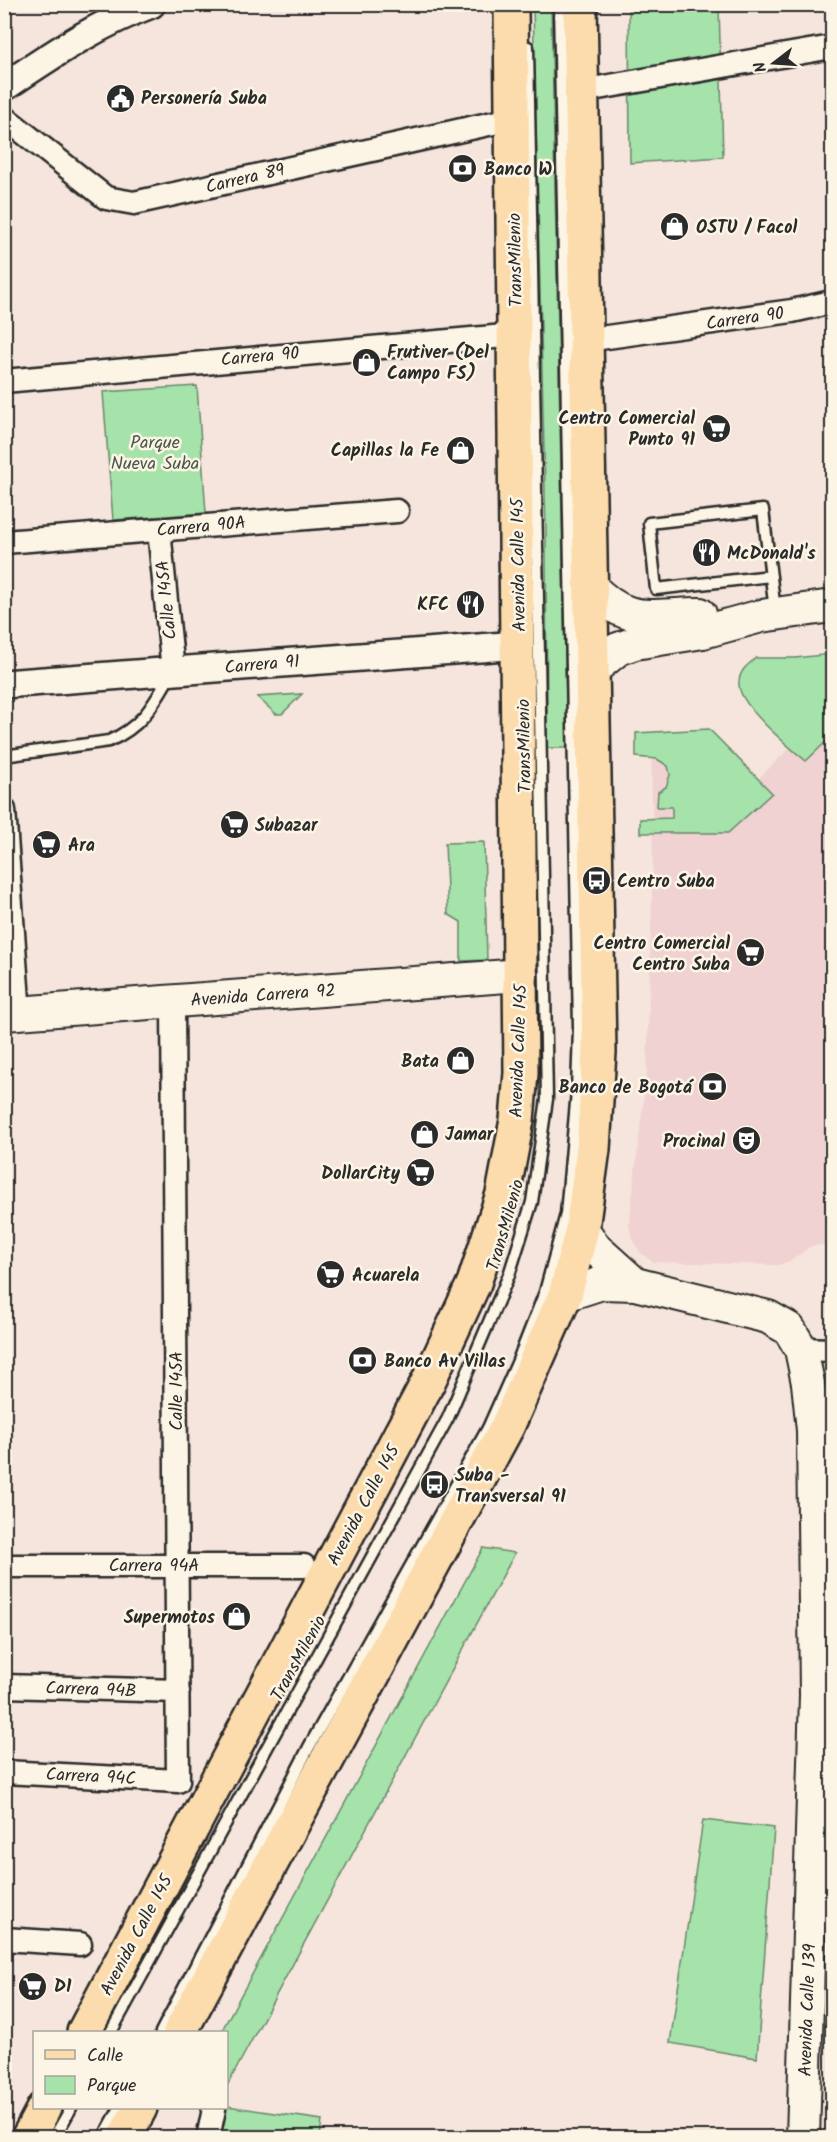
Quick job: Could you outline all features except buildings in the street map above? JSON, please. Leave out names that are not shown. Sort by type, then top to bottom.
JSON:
[{"type":"main road","name":"Avenida Calle 145","points":[[85,2031],[428,1382],[474,1283],[497,1220],[517,1119],[521,1073],[519,645],[511,4]]},
{"type":"main road","points":[[181,2031],[507,1427],[565,1295],[582,1229],[593,1149],[599,1052],[580,4]]},
{"type":"main road","points":[[590,586],[616,610],[636,616],[768,615]]},
{"type":"main road","points":[[592,670],[618,650],[634,643],[703,632],[768,615],[832,606]]},
{"type":"main road","name":"Avenida Carrera 92","points":[[12,1014],[521,975]]},
{"type":"main road","name":"Avenida Calle 139","points":[[582,1229],[596,1249],[635,1284]]},
{"type":"main road","name":"Avenida Calle 139","points":[[565,1295],[602,1284],[635,1284],[768,1317],[789,1329],[801,1349],[808,1383],[813,1430],[824,1696],[803,2138]]},
{"type":"main road","points":[[28,2138],[43,2109]]},
{"type":"main road","points":[[124,2138],[139,2109]]},
{"type":"street","points":[[4,87],[72,41],[106,22],[151,4]]},
{"type":"street","points":[[581,91],[832,47]]},
{"type":"street","name":"Carrera 89","points":[[4,117],[105,198],[134,203],[511,119]]},
{"type":"street","name":"Carrera 90","points":[[586,340],[792,311],[832,302]]},
{"type":"street","name":"Carrera 90","points":[[4,381],[516,335]]},
{"type":"street","name":"Carrera 90A","points":[[4,542],[397,511]]},
{"type":"street","name":"Calle 145A","points":[[159,530],[173,671]]},
{"type":"street","name":"Carrera 91","points":[[4,684],[519,645]]},
{"type":"street","points":[[4,810],[12,1014]]},
{"type":"street","name":"Calle 145A","points":[[173,1002],[178,1781]]},
{"type":"street","points":[[801,1349],[832,1350]]},
{"type":"street","name":"Carrera 94A","points":[[4,1566],[178,1564],[303,1566]]},
{"type":"street","name":"Carrera 94B","points":[[4,1686],[178,1691]]},
{"type":"street","name":"Carrera 94C","points":[[4,1772],[178,1781]]},
{"type":"street","points":[[4,1939],[80,1944]]},
{"type":"street","points":[[208,2138],[214,2109]]},
{"type":"lane","points":[[162,2031],[309,1747],[488,1428],[518,1363],[545,1292],[566,1214],[577,1091],[579,1028],[559,4]]},
{"type":"lane","name":"TransMilenio","points":[[112,2031],[448,1418],[509,1275],[532,1202],[547,1099],[528,38]]},
{"type":"lane","points":[[768,615],[771,576],[764,510],[649,523],[656,589],[771,576]]},
{"type":"lane","points":[[4,756],[109,741],[124,734],[135,728],[152,706],[173,671]]},
{"type":"lane","points":[[54,2138],[70,2109]]},
{"type":"lane","points":[[104,2138],[119,2109]]},
{"type":"shaded area","name":"Centro Suba","points":[[832,654],[832,1244],[811,1246],[790,1261],[778,1265],[653,1262],[641,1253],[632,1240],[629,1225],[647,1071],[653,865],[651,731],[709,729],[759,778],[790,748],[742,698],[739,683],[743,669],[756,658],[795,658]]},
{"type":"green space","points":[[533,5],[551,5],[567,748],[547,748],[546,532]]},
{"type":"green space","points":[[629,5],[719,5],[723,157],[630,163]]},
{"type":"green space","name":"Parque Nueva Suba","points":[[197,386],[206,513],[113,520],[103,392]]},
{"type":"green space","points":[[832,654],[832,736],[806,761],[756,715],[741,694],[740,676],[746,666],[756,658],[795,658]]},
{"type":"green space","points":[[302,694],[282,714],[276,714],[257,697]]},
{"type":"green space","points":[[709,729],[772,793],[728,833],[640,833],[640,819],[672,818],[672,807],[657,807],[658,792],[666,787],[670,775],[668,766],[657,759],[636,757],[636,733]]},
{"type":"green space","points":[[484,842],[487,960],[461,961],[461,922],[448,914],[445,843]]},
{"type":"green space","points":[[483,1548],[515,1553],[228,2084],[228,2031],[222,2031]]},
{"type":"green space","points":[[703,1820],[774,1828],[757,2058],[670,2043]]},
{"type":"green space","points":[[228,2106],[322,2120],[320,2137],[220,2138],[224,2109],[228,2109]]},
{"type":"place","name":"Personería Suba","points":[[120,98]]},
{"type":"place","name":"Banco W","points":[[463,169]]},
{"type":"place","name":"OSTU / Facol","points":[[675,227]]},
{"type":"place","name":"Frutiver (Del Campo FS)","points":[[366,362]]},
{"type":"place","name":"Centro Comercial Punto 91","points":[[716,428]]},
{"type":"place","name":"Capillas la Fe","points":[[460,450]]},
{"type":"place","name":"McDonald's","points":[[706,553]]},
{"type":"place","name":"KFC","points":[[470,604]]},
{"type":"place","name":"Subazar","points":[[234,825]]},
{"type":"place","name":"Ara","points":[[47,845]]},
{"type":"place","name":"Centro Suba","points":[[596,881]]},
{"type":"place","name":"Centro Comercial Centro Suba","points":[[751,953]]},
{"type":"place","name":"Bata","points":[[460,1061]]},
{"type":"place","name":"Banco de Bogotá","points":[[713,1087]]},
{"type":"place","name":"Jamar","points":[[424,1134]]},
{"type":"place","name":"Procinal","points":[[746,1141]]},
{"type":"place","name":"DollarCity","points":[[421,1173]]},
{"type":"place","name":"Acuarela","points":[[331,1275]]},
{"type":"place","name":"Banco Av Villas","points":[[363,1361]]},
{"type":"place","name":"Suba - Transversal 91","points":[[434,1485]]},
{"type":"place","name":"Supermotos","points":[[236,1617]]},
{"type":"place","name":"D1","points":[[33,1986]]}]
